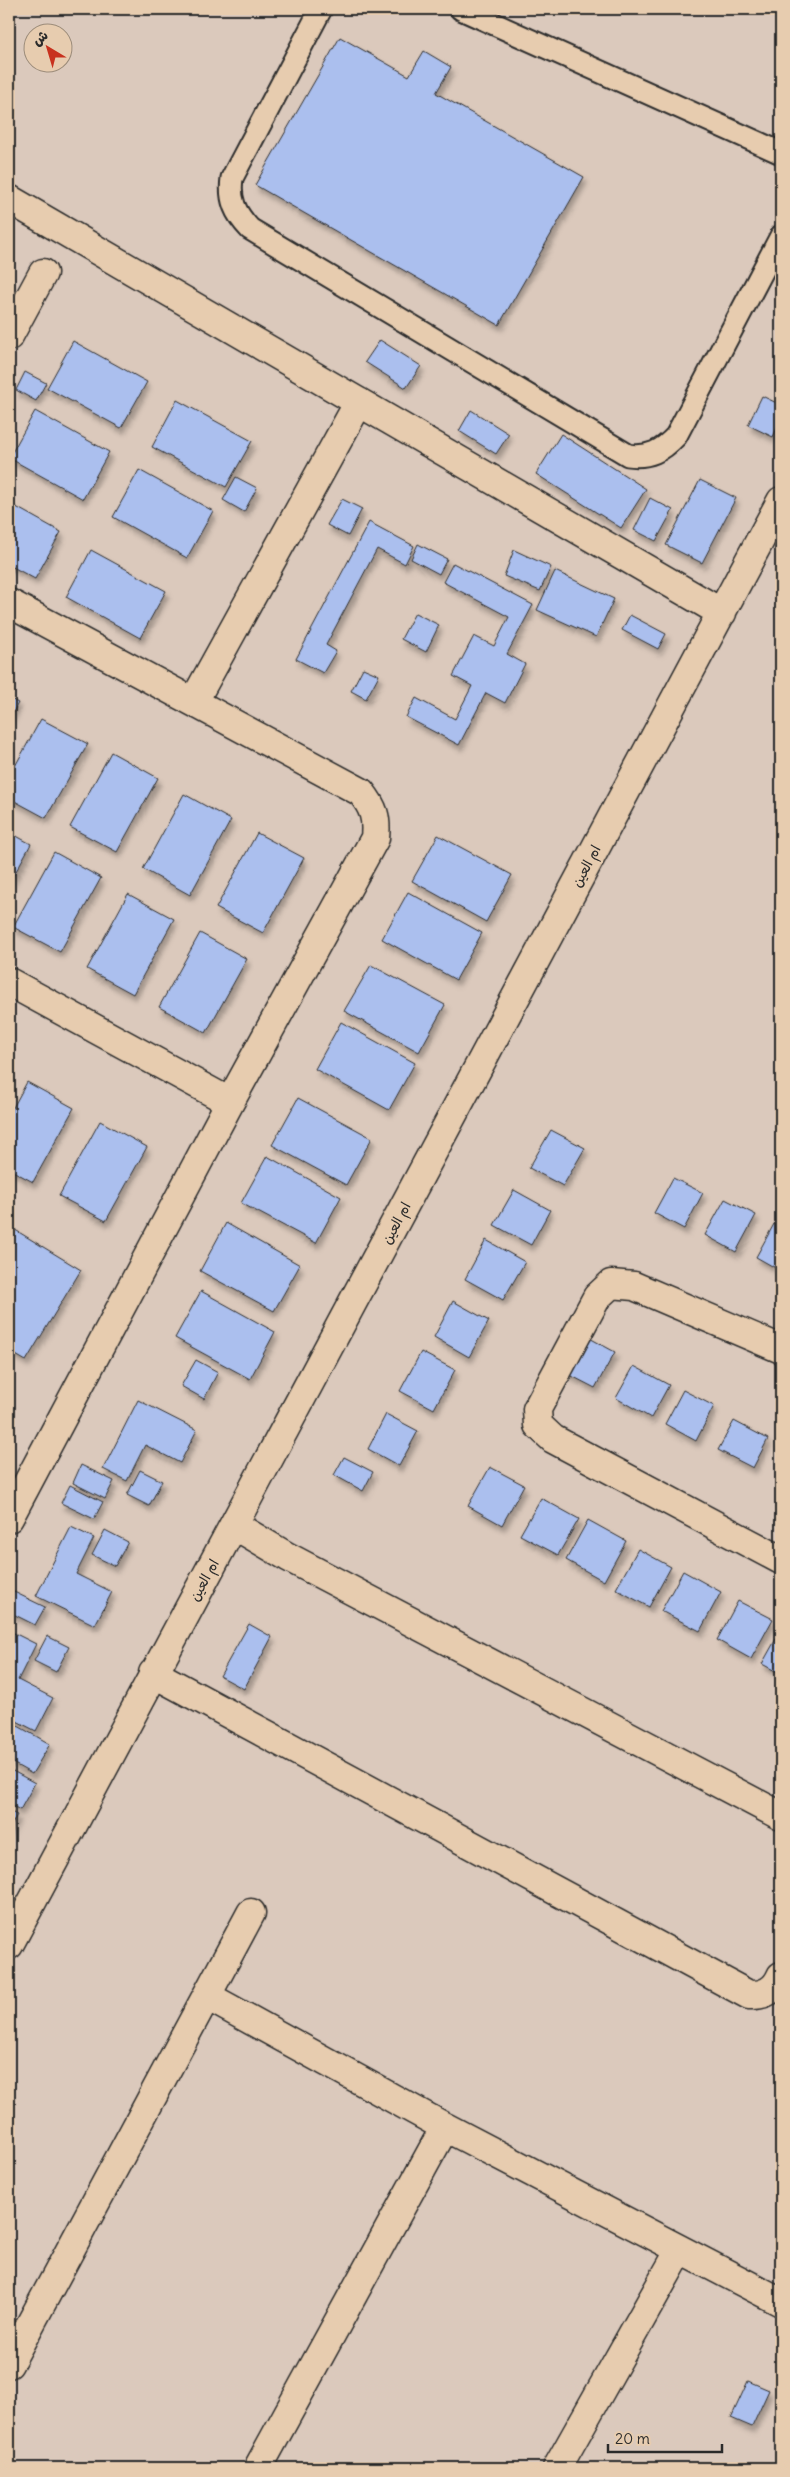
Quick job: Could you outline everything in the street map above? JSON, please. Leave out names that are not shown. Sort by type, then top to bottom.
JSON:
[{"type":"street","points":[[9,199],[722,613]]},
{"type":"street","points":[[9,336],[43,273]]},
{"type":"street","points":[[194,701],[359,402]]},
{"type":"street","name":"ام العين","points":[[9,1945],[781,501]]},
{"type":"street","points":[[9,603],[361,792],[372,805],[377,821],[375,838],[230,1102],[9,1518]]},
{"type":"street","points":[[9,982],[230,1102]]},
{"type":"street","points":[[781,1349],[634,1286],[611,1284],[597,1297],[536,1409],[538,1425],[553,1439],[781,1560]]},
{"type":"street","points":[[234,1525],[288,1557],[781,1816]]},
{"type":"street","points":[[153,1673],[748,1995],[768,1992],[778,1983],[781,1976]]},
{"type":"street","points":[[9,2364],[252,1913]]},
{"type":"street","points":[[207,1996],[445,2127],[781,2302]]},
{"type":"street","points":[[258,2468],[445,2127]]},
{"type":"street","points":[[557,2468],[680,2250]]},
{"type":"lane","points":[[322,9],[232,178],[230,193],[234,209],[242,221],[250,230],[628,455],[641,457],[654,454],[666,447],[676,436],[781,236]]},
{"type":"lane","points":[[461,9],[781,153]]},
{"type":"building","points":[[340,37],[409,76],[424,51],[451,67],[436,93],[584,177],[499,325],[255,185]]},
{"type":"building","points":[[380,340],[421,366],[406,388],[365,362]]},
{"type":"building","points":[[73,341],[147,382],[121,428],[47,388]]},
{"type":"building","points":[[25,372],[46,383],[36,401],[16,390]]},
{"type":"building","points":[[762,396],[781,405],[781,419],[773,437],[748,425]]},
{"type":"building","points":[[177,400],[252,441],[226,487],[152,447]]},
{"type":"building","points":[[471,410],[509,434],[496,454],[459,431]]},
{"type":"building","points":[[35,411],[109,452],[83,499],[9,458]]},
{"type":"building","points":[[561,434],[646,489],[621,528],[536,474]]},
{"type":"building","points":[[139,470],[213,511],[187,558],[113,517]]},
{"type":"building","points":[[236,477],[257,488],[244,512],[223,500]]},
{"type":"building","points":[[700,480],[736,498],[702,563],[666,545]]},
{"type":"building","points":[[650,498],[673,510],[656,541],[634,530]]},
{"type":"building","points":[[342,499],[362,509],[348,536],[327,525]]},
{"type":"building","points":[[9,503],[61,532],[35,579],[9,565]]},
{"type":"building","points":[[369,522],[414,546],[405,564],[377,549],[326,645],[336,651],[323,673],[296,659]]},
{"type":"building","points":[[418,544],[447,559],[439,574],[411,559]]},
{"type":"building","points":[[91,550],[166,591],[140,638],[66,597]]},
{"type":"building","points":[[514,550],[551,567],[540,591],[504,576]]},
{"type":"building","points":[[453,563],[533,605],[507,654],[525,664],[505,703],[486,693],[459,745],[406,717],[416,698],[455,719],[472,686],[453,676],[474,636],[494,646],[509,617],[443,582]]},
{"type":"building","points":[[555,571],[614,599],[596,637],[537,610]]},
{"type":"building","points":[[415,613],[439,625],[426,652],[401,639]]},
{"type":"building","points":[[630,615],[666,634],[658,649],[622,630]]},
{"type":"building","points":[[363,668],[379,675],[366,699],[351,691]]},
{"type":"building","points":[[9,698],[18,703],[9,720]]},
{"type":"building","points":[[41,719],[88,744],[46,818],[9,798],[9,777]]},
{"type":"building","points":[[111,752],[158,778],[117,852],[70,827]]},
{"type":"building","points":[[184,794],[231,820],[190,895],[143,869]]},
{"type":"building","points":[[9,832],[31,844],[9,884]]},
{"type":"building","points":[[257,833],[304,858],[263,933],[216,908]]},
{"type":"building","points":[[438,835],[512,875],[486,922],[412,881]]},
{"type":"building","points":[[54,852],[101,878],[60,952],[13,927]]},
{"type":"building","points":[[408,892],[482,933],[456,980],[382,939]]},
{"type":"building","points":[[128,894],[174,919],[133,994],[87,969]]},
{"type":"building","points":[[200,933],[247,959],[206,1033],[159,1007]]},
{"type":"building","points":[[371,965],[445,1005],[419,1052],[344,1011]]},
{"type":"building","points":[[341,1022],[415,1063],[389,1110],[315,1069]]},
{"type":"building","points":[[27,1082],[74,1108],[33,1182],[9,1169],[9,1115]]},
{"type":"building","points":[[298,1098],[372,1138],[346,1185],[272,1145]]},
{"type":"building","points":[[100,1121],[147,1147],[106,1221],[59,1196]]},
{"type":"building","points":[[551,1130],[585,1148],[563,1186],[529,1168]]},
{"type":"building","points":[[267,1156],[341,1197],[316,1243],[241,1203]]},
{"type":"building","points":[[673,1178],[703,1193],[684,1229],[654,1213]]},
{"type":"building","points":[[514,1190],[550,1210],[531,1245],[494,1225]]},
{"type":"building","points":[[725,1199],[756,1215],[736,1252],[705,1235]]},
{"type":"building","points":[[226,1223],[300,1265],[274,1311],[200,1271]]},
{"type":"building","points":[[774,1224],[781,1228],[781,1271],[756,1257]]},
{"type":"building","points":[[12,1228],[81,1270],[26,1361],[9,1351],[9,1233]]},
{"type":"building","points":[[486,1240],[525,1262],[503,1300],[465,1279]]},
{"type":"building","points":[[201,1291],[275,1332],[250,1379],[175,1338]]},
{"type":"building","points":[[453,1301],[489,1321],[469,1357],[434,1337]]},
{"type":"building","points":[[584,1335],[615,1352],[595,1388],[564,1372]]},
{"type":"building","points":[[421,1352],[455,1370],[434,1409],[400,1391]]},
{"type":"building","points":[[196,1360],[218,1372],[204,1399],[181,1386]]},
{"type":"building","points":[[634,1366],[669,1385],[651,1418],[616,1398]]},
{"type":"building","points":[[683,1390],[714,1406],[696,1441],[665,1424]]},
{"type":"building","points":[[138,1400],[197,1430],[180,1463],[145,1445],[127,1481],[103,1469]]},
{"type":"building","points":[[386,1414],[418,1431],[399,1466],[368,1449]]},
{"type":"building","points":[[734,1421],[768,1439],[753,1468],[718,1450]]},
{"type":"building","points":[[344,1457],[373,1472],[363,1491],[334,1475]]},
{"type":"building","points":[[81,1465],[114,1481],[105,1499],[73,1483]]},
{"type":"building","points":[[490,1467],[524,1485],[502,1525],[468,1506]]},
{"type":"building","points":[[140,1470],[162,1481],[149,1506],[127,1495]]},
{"type":"building","points":[[70,1485],[103,1502],[94,1519],[61,1503]]},
{"type":"building","points":[[541,1498],[579,1519],[558,1555],[520,1535]]},
{"type":"building","points":[[588,1520],[626,1541],[604,1581],[566,1560]]},
{"type":"building","points":[[71,1527],[94,1538],[76,1574],[112,1592],[95,1625],[36,1596]]},
{"type":"building","points":[[105,1530],[128,1542],[115,1566],[92,1555]]},
{"type":"building","points":[[638,1549],[671,1567],[649,1607],[616,1589]]},
{"type":"building","points":[[683,1571],[721,1592],[700,1631],[661,1611]]},
{"type":"building","points":[[12,1591],[45,1607],[35,1625],[9,1612],[9,1597]]},
{"type":"building","points":[[738,1601],[773,1619],[751,1659],[717,1640]]},
{"type":"building","points":[[249,1624],[272,1637],[244,1689],[220,1676]]},
{"type":"building","points":[[781,1630],[781,1674],[762,1664]]},
{"type":"building","points":[[12,1632],[36,1644],[18,1680],[53,1698],[36,1731],[9,1717],[9,1639]]},
{"type":"building","points":[[47,1636],[69,1647],[56,1672],[34,1661]]},
{"type":"building","points":[[9,1721],[50,1744],[32,1774],[9,1761]]},
{"type":"building","points":[[9,1769],[35,1783],[20,1810],[9,1804]]},
{"type":"building","points":[[9,1811],[17,1815],[9,1830]]},
{"type":"building","points":[[748,2381],[769,2390],[752,2427],[731,2418]]}]
